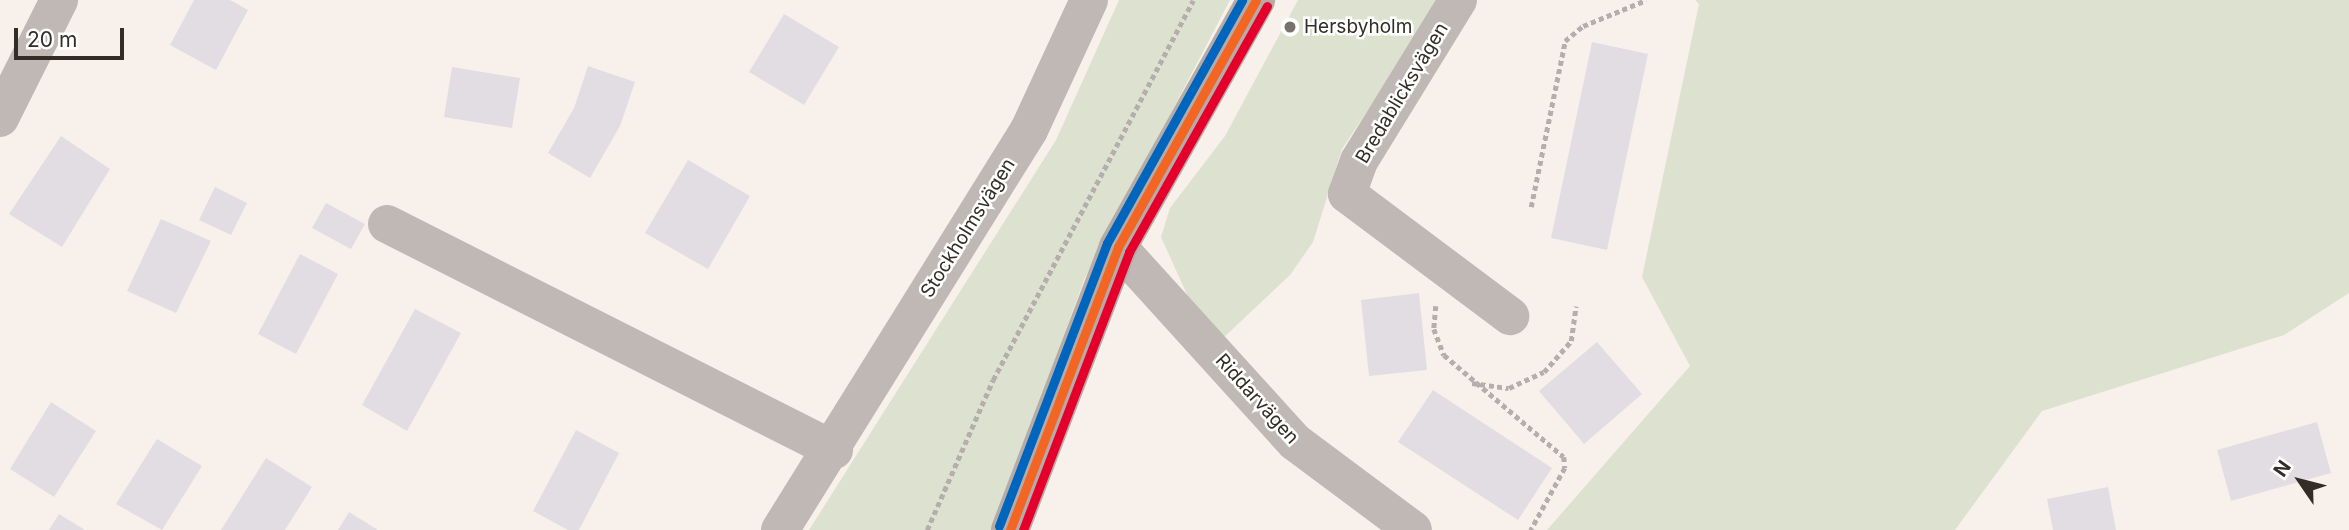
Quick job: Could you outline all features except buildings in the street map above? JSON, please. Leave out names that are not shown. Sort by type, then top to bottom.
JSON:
[{"type":"street","points":[[0,118],[59,0]]},
{"type":"street","name":"Stockholmsvägen","points":[[780,530],[834,450],[1029,130],[1089,0]]},
{"type":"street","points":[[1010,530],[1118,247],[1256,0]]},
{"type":"street","name":"Bredablicksvägen","points":[[1458,0],[1359,160],[1347,194],[1510,316]]},
{"type":"street","points":[[387,224],[834,450]]},
{"type":"street","name":"Riddarvägen","points":[[1118,247],[1295,442],[1413,530]]},
{"type":"path","points":[[927,530],[993,380],[1193,0]]},
{"type":"path","points":[[1531,207],[1566,41],[1576,30],[1646,0]]},
{"type":"path","points":[[1445,267],[1433,318],[1437,344],[1471,382],[1551,443],[1566,462],[1531,530]]},
{"type":"path","points":[[1471,382],[1509,388],[1544,372],[1571,341],[1576,306]]},
{"type":"green space","points":[[1119,0],[1230,0],[1084,280],[993,530],[809,530],[1056,140]]},
{"type":"green space","points":[[1298,0],[1441,0],[1342,149],[1313,242],[1290,275],[1221,340],[1189,299],[1161,237],[1170,208],[1225,136]]},
{"type":"green space","points":[[1695,0],[2349,0],[2349,293],[2284,335],[2042,411],[1955,530],[1547,530],[1690,366],[1642,277],[1699,4]]},
{"type":"transit line","points":[[999,526],[1107,243],[1242,0]]},
{"type":"transit line","points":[[1010,530],[1118,247],[1256,0]]},
{"type":"transit line","points":[[1023,530],[1129,252],[1267,6]]},
{"type":"place","name":"Hersbyholm","points":[[1290,27]]}]
